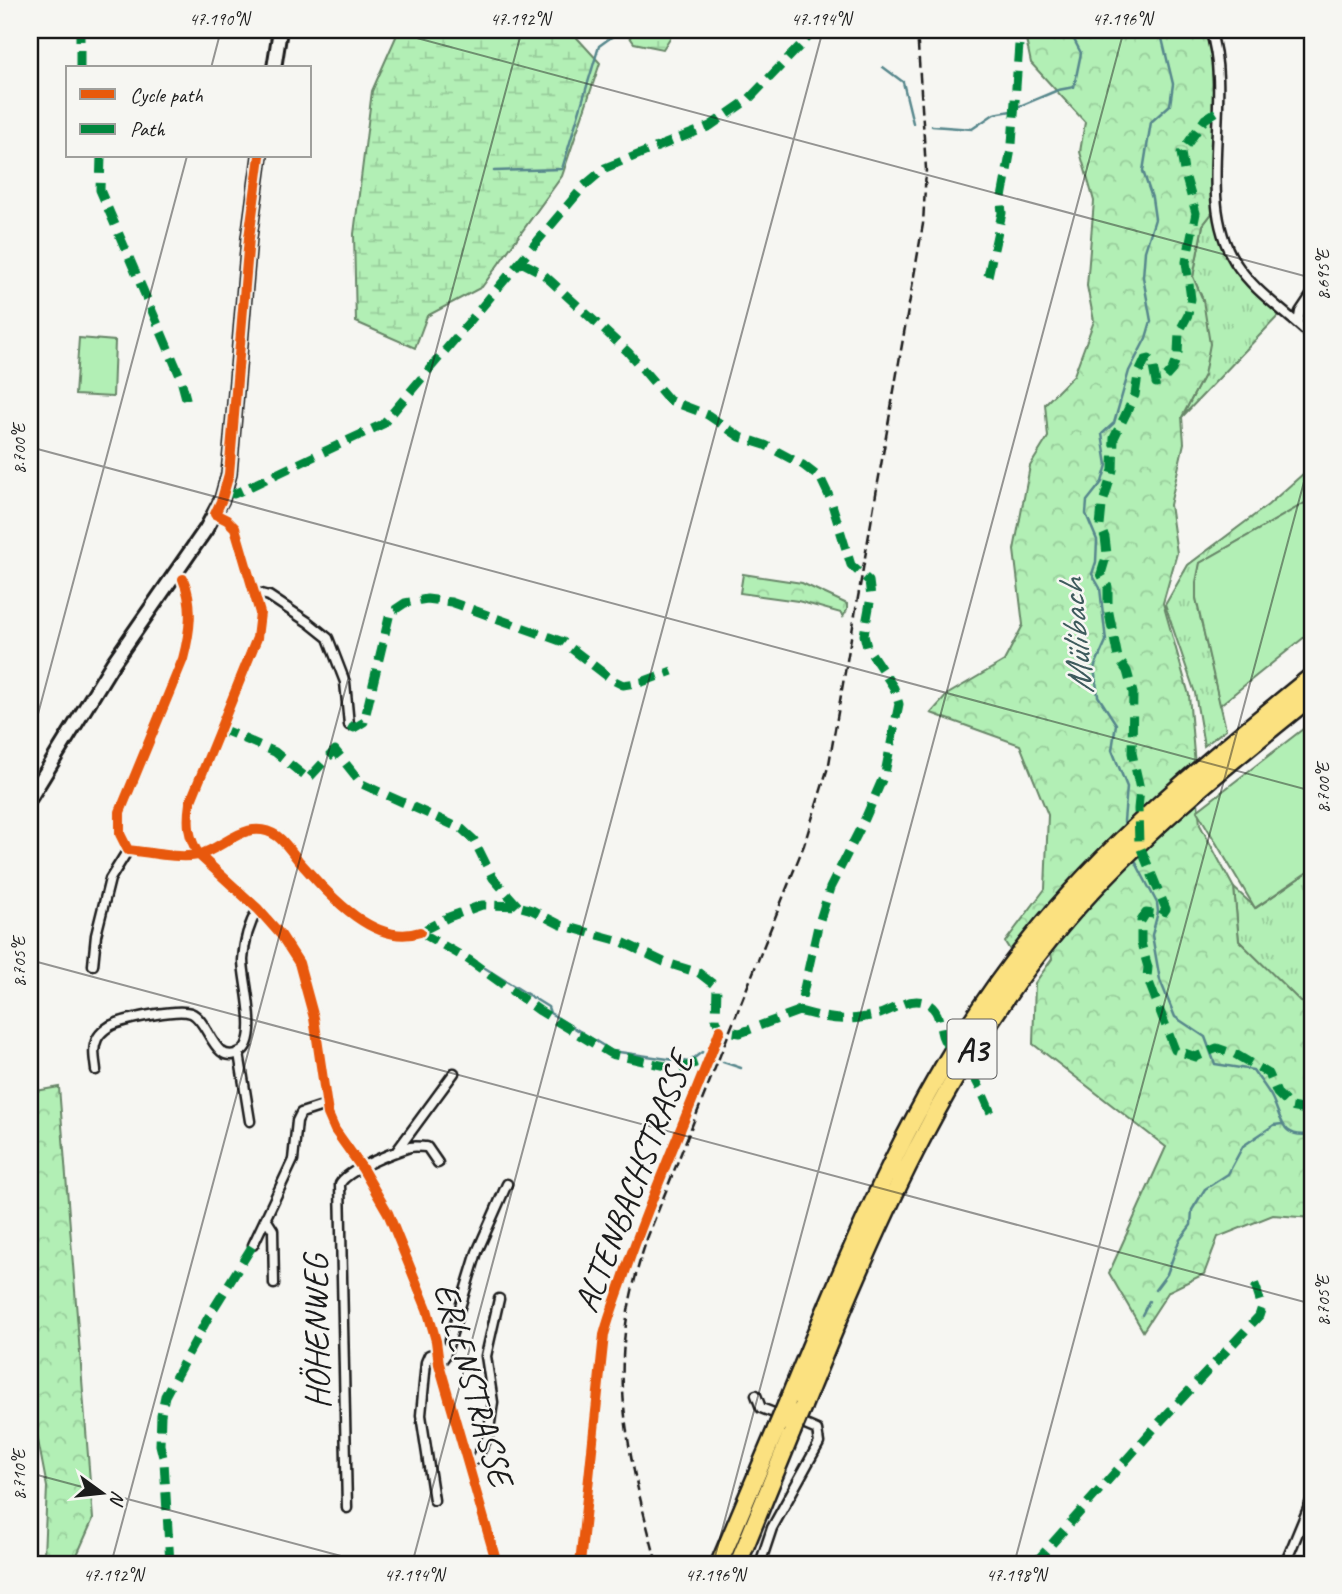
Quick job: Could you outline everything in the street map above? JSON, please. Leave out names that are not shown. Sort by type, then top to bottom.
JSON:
[{"type":"highway","name":"A3","points":[[1196,782],[1312,676]]},
{"type":"highway","name":"A3","points":[[737,1564],[795,1404],[937,1110],[997,1011],[1059,917],[1122,838],[1312,696]]},
{"type":"highway","name":"A3","points":[[719,1564],[784,1431]]},
{"type":"street","points":[[274,66],[280,30]]},
{"type":"street","points":[[1210,30],[1218,55],[1215,167],[1220,217],[1227,246],[1235,262],[1259,291],[1312,337]]},
{"type":"street","points":[[30,798],[113,663],[215,514],[222,499],[229,474],[249,238],[260,158]]},
{"type":"street","points":[[1298,323],[1300,312],[1312,294]]},
{"type":"street","name":"ERLENSTRASSE","points":[[215,514],[235,528],[260,613],[257,638],[190,803],[187,823],[192,844],[199,855],[258,909],[281,935],[299,963],[314,1018],[326,1105],[335,1130],[362,1168],[388,1213],[411,1266],[430,1320],[439,1364],[496,1560]]},
{"type":"street","points":[[254,592],[269,596],[328,638],[345,682],[349,725]]},
{"type":"street","points":[[128,850],[120,834],[120,812],[183,659]]},
{"type":"street","points":[[128,850],[199,855],[242,832],[257,829],[276,836],[337,902],[373,926],[397,935],[409,936],[420,932]]},
{"type":"street","points":[[93,965],[96,935],[110,878],[128,850]]},
{"type":"street","points":[[96,1070],[93,1052],[97,1039],[106,1028],[117,1023],[180,1011],[192,1013],[202,1021],[218,1049],[227,1054],[239,1054],[247,1046],[251,1033],[243,959],[249,924],[258,909]]},
{"type":"street","name":"ALTENBACHSTRASSE","points":[[580,1564],[604,1335],[610,1311],[650,1199],[687,1116],[720,1030]]},
{"type":"street","points":[[239,1054],[250,1121]]},
{"type":"street","points":[[394,1154],[454,1073]]},
{"type":"street","points":[[253,1245],[293,1160],[297,1121],[301,1112],[326,1105]]},
{"type":"street","points":[[362,1168],[412,1147],[427,1147],[438,1163]]},
{"type":"street","name":"HÖHENWEG","points":[[347,1508],[339,1194],[344,1176],[362,1168]]},
{"type":"street","points":[[439,1364],[445,1356],[485,1230],[507,1184]]},
{"type":"street","points":[[266,1219],[273,1230],[274,1284]]},
{"type":"street","points":[[468,1464],[476,1459],[488,1437],[493,1402],[486,1356],[499,1299]]},
{"type":"street","points":[[434,1500],[421,1415],[426,1362],[429,1355],[437,1352]]},
{"type":"street","points":[[756,1395],[765,1411],[813,1427],[819,1435],[819,1443],[772,1528],[760,1564]]},
{"type":"street","points":[[1285,1564],[1312,1499]]},
{"type":"street","points":[[479,1564],[496,1560]]},
{"type":"green space","points":[[399,30],[570,30],[600,63],[562,176],[482,287],[427,316],[415,348],[356,322],[354,234],[372,91]]},
{"type":"green space","points":[[625,30],[675,30],[663,49],[634,43]]},
{"type":"green space","points":[[1024,30],[1206,30],[1214,50],[1213,168],[1216,208],[1203,225],[1193,277],[1203,300],[1210,344],[1204,375],[1182,417],[1184,443],[1170,505],[1177,553],[1163,603],[1189,695],[1200,825],[1234,888],[1239,941],[1301,1002],[1312,1004],[1312,1218],[1273,1215],[1218,1237],[1204,1274],[1169,1291],[1143,1331],[1109,1273],[1166,1147],[1033,1044],[1035,983],[1052,959],[1045,911],[1010,950],[1005,942],[1045,889],[1048,815],[1020,745],[931,713],[948,694],[1004,661],[1023,625],[1014,550],[1030,466],[1048,437],[1045,404],[1074,375],[1094,321],[1087,286],[1094,201],[1080,152],[1085,122],[1031,63]]},
{"type":"green space","points":[[1216,208],[1236,268],[1281,313],[1182,417],[1204,375],[1203,300],[1193,277],[1203,225]]},
{"type":"green space","points":[[79,338],[115,341],[113,397],[75,395]]},
{"type":"green space","points":[[1312,466],[1312,499],[1200,563],[1196,598],[1226,729],[1204,746],[1195,693],[1165,605],[1188,565],[1268,505]]},
{"type":"green space","points":[[1312,499],[1312,631],[1220,705],[1196,598],[1200,563]]},
{"type":"green space","points":[[743,574],[802,583],[847,604],[847,610],[843,617],[841,613],[798,601],[740,593]]},
{"type":"green space","points":[[1312,722],[1312,869],[1255,908],[1197,811]]},
{"type":"green space","points":[[1312,869],[1312,1004],[1301,1003],[1239,941],[1234,888],[1256,908]]},
{"type":"green space","points":[[59,1087],[93,1519],[73,1564],[41,1564],[44,1555],[47,1487],[30,1399],[30,1092]]},
{"type":"waterway","points":[[494,171],[562,169],[599,46],[621,30]]},
{"type":"waterway","points":[[1020,106],[1058,90],[1074,87],[1081,53],[1069,30]]},
{"type":"waterway","name":"Mülibach","points":[[1125,827],[1127,787],[1112,750],[1116,724],[1098,696],[1094,668],[1106,641],[1100,588],[1092,574],[1096,562],[1097,540],[1086,514],[1087,501],[1102,482],[1107,465],[1102,434],[1114,423],[1129,371],[1146,338],[1151,321],[1143,277],[1145,251],[1155,219],[1152,198],[1143,171],[1151,122],[1170,105],[1173,84],[1160,30]]},
{"type":"waterway","points":[[883,67],[903,82],[913,123]]},
{"type":"waterway","points":[[932,126],[972,129],[994,114],[1011,111]]},
{"type":"waterway","name":"Mülibach","points":[[1133,857],[1157,903],[1158,912],[1152,935],[1160,980],[1175,1017],[1205,1037],[1215,1064],[1253,1070],[1270,1094],[1281,1121],[1289,1131],[1294,1134],[1312,1134]]},
{"type":"waterway","points":[[485,968],[548,1007],[550,1013],[612,1051],[689,1062],[702,1052],[706,1054]]},
{"type":"waterway","points":[[723,1062],[741,1068]]},
{"type":"waterway","points":[[1155,1290],[1167,1274],[1179,1241],[1191,1225],[1192,1210],[1205,1189],[1228,1174],[1243,1146],[1274,1125],[1282,1124]]},
{"type":"waterway","points":[[1142,1315],[1149,1301]]},
{"type":"railway","points":[[657,1564],[628,1439],[623,1362],[626,1323],[634,1281],[648,1236],[804,845],[829,764],[923,224],[926,169],[917,30]]},
{"type":"marked path","points":[[80,30],[80,66]]},
{"type":"marked path","points":[[225,491],[234,494],[383,424],[584,186],[605,168],[710,126],[749,99],[815,30]]},
{"type":"marked path","points":[[988,276],[1002,213],[1001,203],[1012,144],[1020,30]]},
{"type":"marked path","points":[[1216,112],[1205,119],[1181,153],[1196,213],[1186,262],[1191,299],[1188,315],[1179,332],[1178,354],[1172,370],[1162,381],[1156,383],[1152,361],[1145,360],[1138,375],[1135,395],[1114,438],[1113,470],[1102,506],[1100,526],[1105,537],[1107,554],[1101,574],[1108,587],[1108,608],[1118,658],[1127,671],[1133,693],[1132,753],[1140,789],[1139,844],[1166,909],[1162,915],[1146,913],[1141,921],[1141,943],[1148,967],[1147,977],[1175,1050],[1196,1057],[1217,1048],[1235,1054],[1269,1074],[1277,1093],[1291,1107],[1312,1111]]},
{"type":"marked path","points":[[101,158],[100,190],[180,376],[188,406]]},
{"type":"marked path","points":[[521,262],[542,273],[628,352],[669,400],[708,415],[740,437],[765,445],[803,465],[821,479],[830,498],[851,565],[869,581],[871,597],[864,635],[867,647],[894,688],[899,704],[885,773],[830,888],[818,926],[799,1011]]},
{"type":"marked path","points":[[349,725],[354,728],[364,722],[390,613],[405,603],[427,599],[451,602],[563,642],[611,679],[623,685],[642,682],[672,671]]},
{"type":"marked path","points":[[221,736],[224,730],[275,752],[308,779],[335,750],[362,784],[462,829],[474,840],[493,878],[518,906]]},
{"type":"marked path","points":[[420,932],[449,917],[482,905],[518,906],[561,925],[620,941],[664,962],[699,973],[717,987],[716,1019],[720,1030],[740,1033],[799,1011]]},
{"type":"marked path","points":[[420,932],[469,960],[540,1011],[611,1054],[679,1069],[710,1058]]},
{"type":"marked path","points":[[799,1011],[830,1018],[852,1019],[880,1014],[908,1002],[926,1003],[935,1010],[944,1040],[969,1069],[991,1113]]},
{"type":"marked path","points":[[170,1564],[164,1461],[160,1445],[165,1396],[209,1316],[253,1245]]},
{"type":"marked path","points":[[1034,1564],[1157,1425],[1259,1316],[1262,1307],[1256,1288],[1264,1285]]},
{"type":"cycle path","points":[[260,158],[249,238],[229,474],[215,514],[235,528],[260,613],[257,638],[190,803],[189,830],[199,855],[258,909],[281,935],[299,963],[314,1018],[328,1114],[335,1130],[362,1168],[388,1213],[427,1309],[439,1364],[497,1564]]},
{"type":"cycle path","points":[[183,579],[190,609],[183,659],[120,812],[120,834],[128,850],[172,856],[198,855],[246,832],[266,831],[283,841],[309,873],[352,914],[385,932],[402,935],[420,932]]},
{"type":"cycle path","points":[[580,1564],[604,1335],[637,1239],[720,1030]]}]
